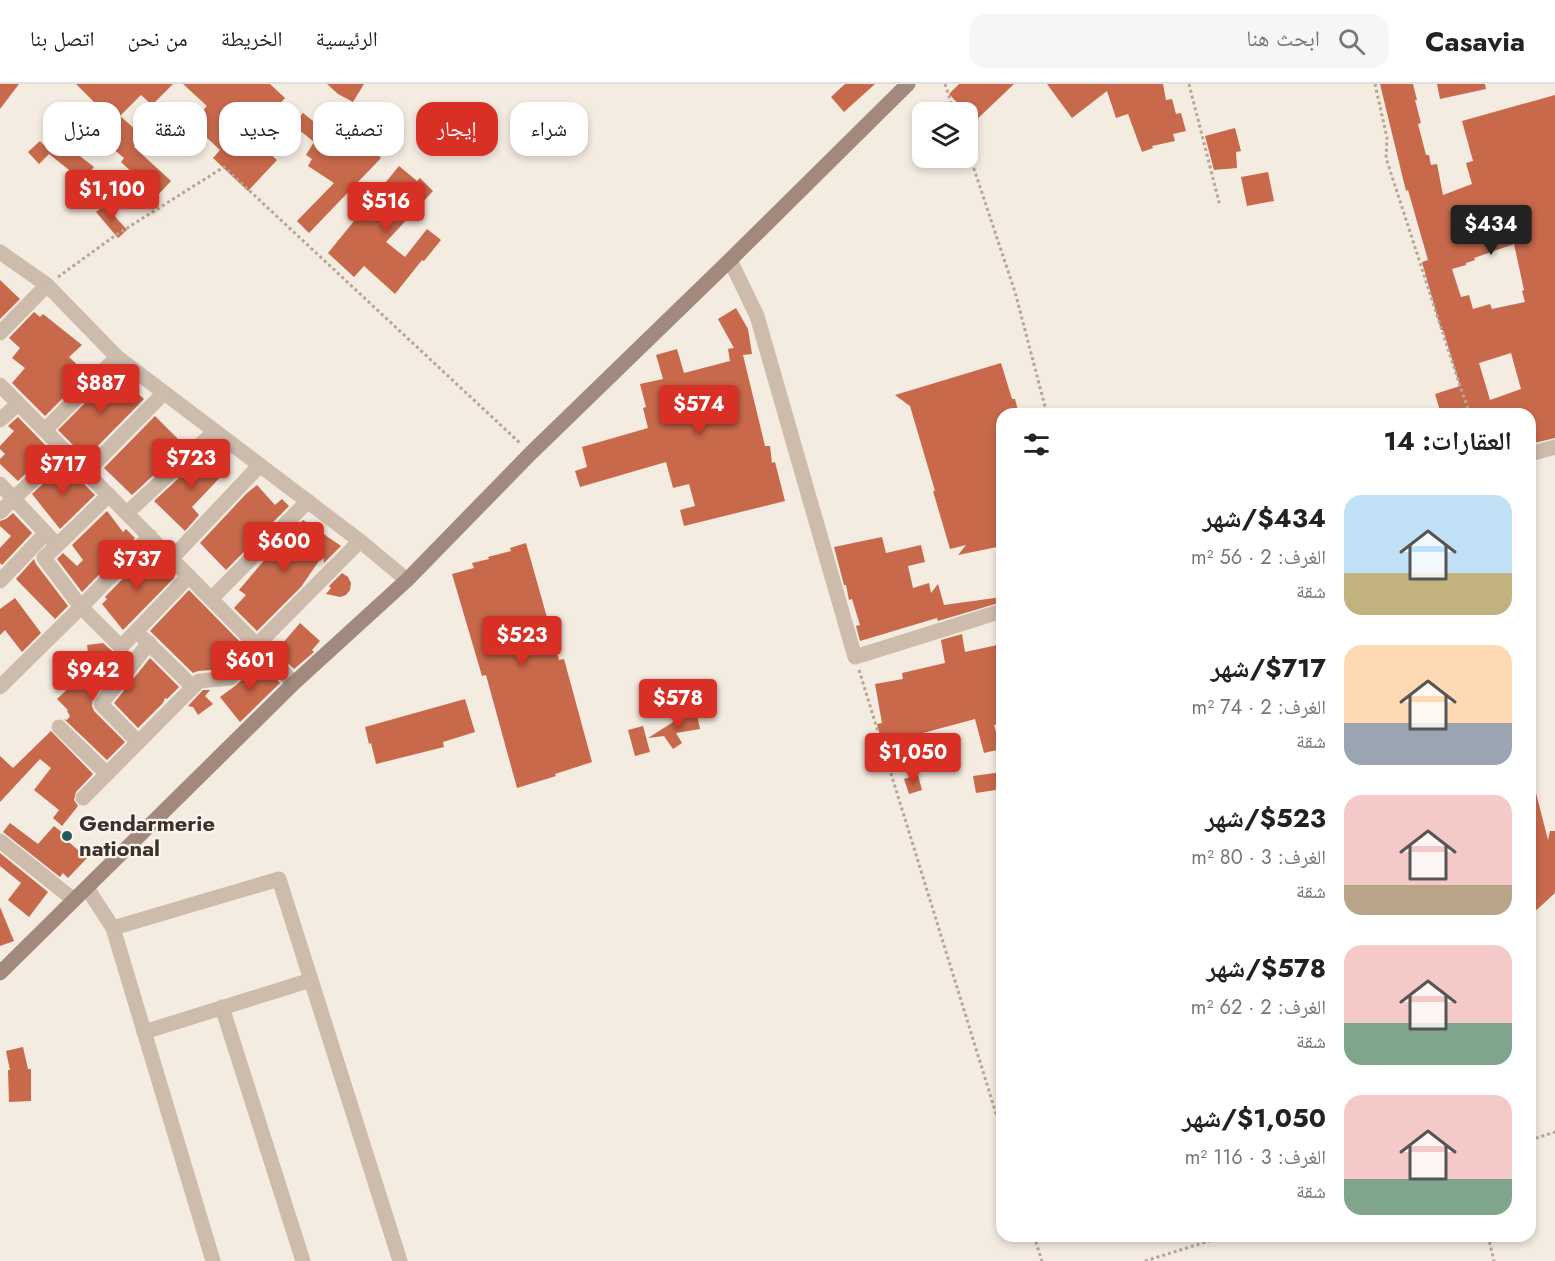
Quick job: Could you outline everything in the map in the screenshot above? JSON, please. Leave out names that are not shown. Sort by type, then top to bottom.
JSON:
[{"type":"main road","points":[[0,973],[294,683],[406,580],[531,453],[908,84]]},
{"type":"street","points":[[0,252],[47,285],[117,357],[360,540],[406,580]]},
{"type":"street","points":[[730,260],[757,316],[855,657],[996,613]]},
{"type":"street","points":[[0,333],[47,285]]},
{"type":"street","points":[[45,430],[117,357]]},
{"type":"street","points":[[0,386],[294,683]]},
{"type":"street","points":[[86,472],[164,393]]},
{"type":"street","points":[[0,420],[18,404]]},
{"type":"street","points":[[127,513],[215,431]]},
{"type":"street","points":[[1536,452],[1555,447]]},
{"type":"street","points":[[0,512],[64,450]]},
{"type":"street","points":[[172,558],[260,465]]},
{"type":"street","points":[[0,484],[57,545]]},
{"type":"street","points":[[109,495],[44,558],[81,607],[121,647],[189,576]]},
{"type":"street","points":[[211,599],[308,501]]},
{"type":"street","points":[[0,581],[46,533]]},
{"type":"street","points":[[0,687],[150,537]]},
{"type":"street","points":[[83,798],[199,681],[230,678],[257,645],[360,540]]},
{"type":"street","points":[[136,631],[193,687]]},
{"type":"street","points":[[138,742],[101,704],[149,644]]},
{"type":"street","points":[[59,727],[107,774]]},
{"type":"street","points":[[0,841],[74,900]]},
{"type":"street","points":[[113,928],[279,879],[400,1261]]},
{"type":"street","points":[[87,888],[113,928],[213,1261]]},
{"type":"street","points":[[144,1032],[311,980]]},
{"type":"street","points":[[222,1007],[303,1261]]},
{"type":"path","points":[[945,84],[951,102]]},
{"type":"path","points":[[1189,84],[1220,206]]},
{"type":"path","points":[[1375,84],[1387,138],[1386,158],[1468,408]]},
{"type":"path","points":[[47,285],[116,235],[224,167],[531,453]]},
{"type":"path","points":[[974,168],[1015,292],[1045,408]]},
{"type":"path","points":[[855,657],[996,1114]]},
{"type":"path","points":[[1536,1138],[1555,1132]]},
{"type":"path","points":[[1036,1242],[1042,1261]]},
{"type":"path","points":[[1145,1261],[1206,1242]]},
{"type":"path","points":[[1489,1242],[1494,1261]]},
{"type":"building","points":[[0,84],[19,84],[0,109]]},
{"type":"building","points":[[76,84],[173,84],[155,102],[149,102],[141,95],[121,115],[121,102],[94,102]]},
{"type":"building","points":[[183,84],[270,84],[285,98],[281,102],[219,102],[219,149],[207,138],[207,102],[203,102]]},
{"type":"building","points":[[327,84],[364,84],[353,102],[338,94]]},
{"type":"building","points":[[845,84],[875,84],[844,112],[831,97]]},
{"type":"building","points":[[959,84],[1014,84],[978,118],[978,102],[956,102],[949,94]]},
{"type":"building","points":[[1047,84],[1163,84],[1166,100],[1172,99],[1176,114],[1181,113],[1186,131],[1173,134],[1175,141],[1152,146],[1153,148],[1142,152],[1128,114],[1116,118],[1107,91],[1072,118]]},
{"type":"building","points":[[1380,84],[1413,84],[1421,123],[1418,124],[1426,155],[1429,155],[1431,165],[1437,164],[1443,195],[1472,184],[1466,163],[1473,161],[1462,121],[1555,95],[1555,438],[1536,443],[1536,408],[1439,408],[1435,394],[1460,386],[1422,262],[1428,260],[1408,190],[1406,191]],"holes":[[[1514,244],[1524,290],[1522,291],[1525,302],[1492,309],[1490,304],[1473,309],[1469,295],[1461,297],[1452,269],[1466,265],[1475,260],[1474,258]],[[1511,353],[1521,389],[1490,400],[1479,363]]]},
{"type":"building","points":[[1437,84],[1485,84],[1486,89],[1440,99]]},
{"type":"building","points":[[303,113],[313,121],[313,141],[301,131]]},
{"type":"building","points":[[121,117],[133,127],[133,156],[144,156],[171,181],[157,196],[121,162],[124,158],[121,155]]},
{"type":"building","points":[[1235,128],[1241,151],[1236,152],[1237,168],[1214,170],[1205,136]]},
{"type":"building","points":[[40,141],[43,144],[43,156],[47,156],[39,164],[28,152]]},
{"type":"building","points":[[313,144],[313,156],[379,156],[381,158],[309,233],[297,221],[334,183],[308,166],[312,159],[306,155]]},
{"type":"building","points":[[219,151],[219,156],[273,156],[277,160],[248,191],[213,158]]},
{"type":"building","points":[[52,156],[80,156],[94,167],[83,181]]},
{"type":"building","points":[[399,166],[417,181],[420,178],[433,191],[386,242],[405,257],[427,229],[441,240],[395,294],[364,266],[354,277],[328,253]]},
{"type":"building","points":[[1268,172],[1274,201],[1247,206],[1241,177]]},
{"type":"building","points":[[105,205],[127,230],[118,238],[96,212]]},
{"type":"building","points":[[0,280],[20,299],[0,319]]},
{"type":"building","points":[[736,308],[748,329],[752,354],[743,355],[765,446],[770,446],[772,463],[775,462],[785,501],[684,526],[680,510],[695,506],[689,484],[673,488],[666,462],[580,487],[575,471],[587,467],[582,447],[648,428],[640,384],[663,379],[656,355],[677,349],[684,373],[730,361],[728,349],[734,348],[718,319]]},
{"type":"building","points":[[34,312],[40,317],[43,314],[82,345],[69,357],[87,374],[45,416],[12,383],[25,368],[12,358],[20,348],[9,338]]},
{"type":"building","points":[[1001,363],[1012,399],[1015,399],[1017,408],[996,408],[996,547],[958,555],[966,545],[950,549],[910,406],[895,395]]},
{"type":"building","points":[[115,373],[144,399],[86,458],[58,430]]},
{"type":"building","points":[[155,416],[185,446],[132,495],[104,468]]},
{"type":"building","points":[[18,417],[50,450],[18,481],[0,464],[0,459],[5,454],[0,446],[14,431],[8,426]]},
{"type":"building","points":[[209,450],[228,469],[192,507],[199,515],[185,531],[154,501]]},
{"type":"building","points":[[64,464],[95,495],[60,529],[32,494]]},
{"type":"building","points":[[257,485],[275,505],[282,499],[289,506],[226,570],[200,543]]},
{"type":"building","points":[[107,511],[123,532],[126,529],[135,538],[82,592],[57,559],[63,553],[77,566],[83,560],[72,545]]},
{"type":"building","points":[[13,513],[32,533],[2,565],[0,548],[11,536],[0,526],[0,521]]},
{"type":"building","points":[[303,520],[341,546],[324,563],[323,555],[301,587],[257,631],[234,608],[246,595],[239,590]]},
{"type":"building","points":[[882,537],[886,553],[921,545],[925,562],[908,566],[913,588],[929,583],[931,593],[938,584],[944,605],[996,598],[996,604],[938,621],[937,618],[860,641],[856,626],[860,625],[852,599],[849,600],[846,585],[844,585],[834,547]]},
{"type":"building","points":[[526,543],[559,660],[564,659],[592,762],[517,788],[486,675],[482,676],[452,574],[474,568],[472,563],[511,551],[510,548]]},
{"type":"building","points":[[154,557],[174,578],[123,630],[102,604],[107,599],[105,597],[143,558],[148,562]]},
{"type":"building","points":[[34,559],[68,606],[55,619],[16,579]]},
{"type":"building","points":[[342,573],[351,583],[350,590],[346,595],[340,597],[326,594],[331,588],[329,586]]},
{"type":"building","points":[[189,590],[244,646],[225,669],[193,673],[150,631]]},
{"type":"building","points":[[15,598],[41,633],[22,652],[5,630],[0,635],[0,609]]},
{"type":"building","points":[[300,623],[320,641],[312,650],[314,652],[294,669],[276,651]]},
{"type":"building","points":[[962,634],[965,652],[996,645],[996,725],[994,725],[996,750],[984,753],[975,719],[882,744],[877,724],[882,723],[875,684],[903,679],[902,673],[945,663],[941,640]]},
{"type":"building","points":[[103,643],[117,655],[118,667],[93,698],[92,706],[94,711],[125,742],[107,760],[64,719],[67,720],[70,716],[68,710],[57,699],[90,668],[87,645]]},
{"type":"building","points":[[150,658],[179,687],[167,699],[165,698],[163,703],[138,728],[114,703]]},
{"type":"building","points":[[261,663],[280,683],[240,722],[220,697]]},
{"type":"building","points":[[203,690],[210,690],[205,696],[213,704],[198,715],[193,707],[188,706]]},
{"type":"building","points":[[465,699],[475,732],[443,742],[444,747],[376,764],[365,727]]},
{"type":"building","points":[[697,715],[700,729],[676,733],[682,743],[673,749],[664,736],[648,738],[678,719]]},
{"type":"building","points":[[643,726],[650,752],[635,756],[628,730]]},
{"type":"building","points":[[51,731],[93,774],[76,792],[74,800],[78,806],[62,826],[53,818],[59,810],[34,790],[51,768],[40,759],[0,802],[0,756],[13,768]]},
{"type":"building","points":[[996,773],[996,790],[976,793],[973,776]]},
{"type":"building","points":[[918,775],[922,790],[909,794],[904,779]]},
{"type":"building","points":[[1536,793],[1548,840],[1550,831],[1555,831],[1555,893],[1536,910]]},
{"type":"building","points":[[10,823],[38,844],[54,826],[87,858],[68,878],[63,873],[60,877],[3,832]]},
{"type":"building","points":[[0,853],[48,892],[29,917],[8,900],[21,883],[0,866]]},
{"type":"building","points":[[0,907],[14,941],[0,946]]},
{"type":"building","points":[[23,1047],[28,1069],[31,1069],[31,1101],[9,1102],[8,1070],[10,1070],[6,1051]]},
{"type":"place","name":"Gendarmerie national","points":[[67,836]]}]
